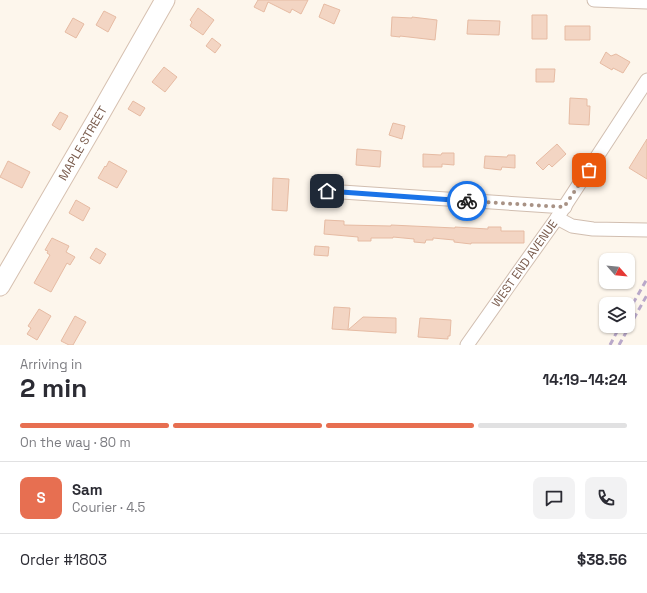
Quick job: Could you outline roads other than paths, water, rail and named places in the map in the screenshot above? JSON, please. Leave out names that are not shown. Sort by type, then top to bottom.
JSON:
[{"type":"street","name":"MAPLE STREET","points":[[0,286],[165,0]]},
{"type":"street","points":[[594,0],[647,2]]},
{"type":"street","name":"WEST END AVENUE","points":[[467,345],[561,213],[647,80]]},
{"type":"street","points":[[327,191],[561,213],[572,226],[647,230]]},
{"type":"railway","points":[[635,300],[647,279]]},
{"type":"railway","points":[[619,345],[647,295]]},
{"type":"railway","points":[[610,345],[616,333]]}]
